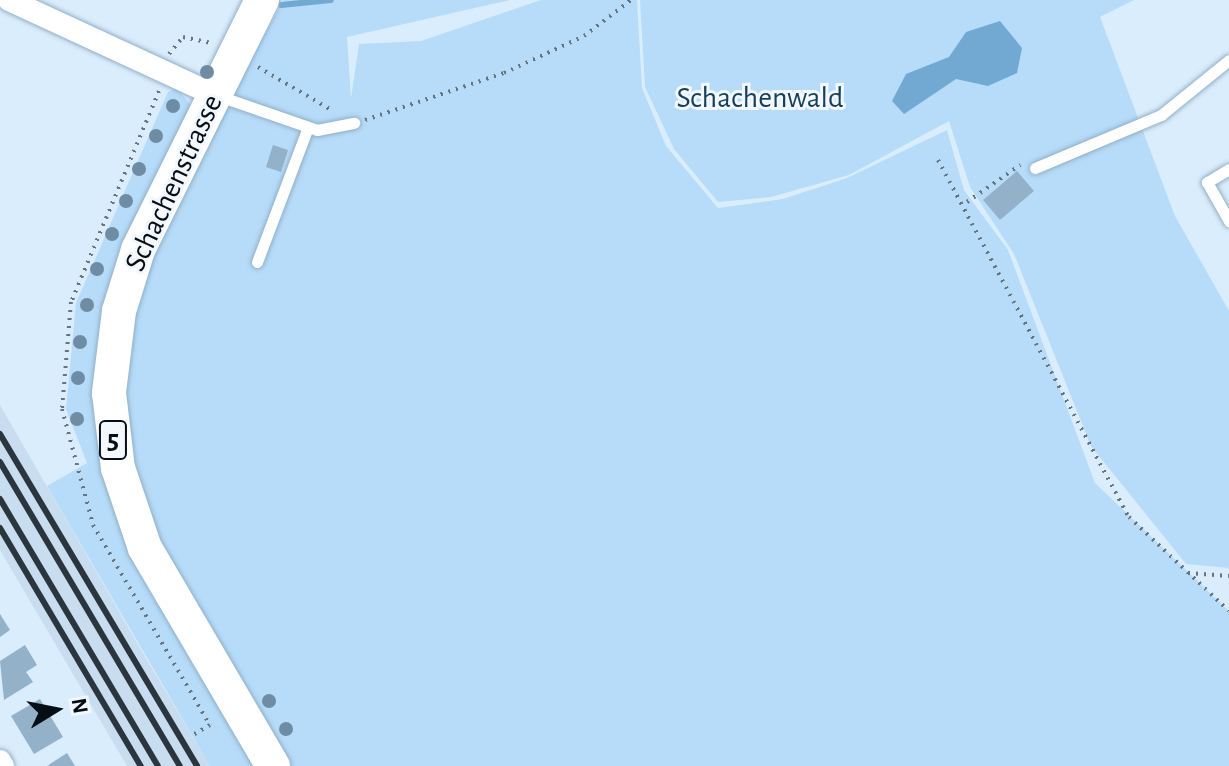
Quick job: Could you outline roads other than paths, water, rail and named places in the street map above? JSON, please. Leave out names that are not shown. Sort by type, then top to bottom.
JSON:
[{"type":"main road","name":"Schachenstrasse","points":[[262,0],[127,281],[110,367],[111,423],[145,548],[273,766]]},
{"type":"street","points":[[9,0],[43,20],[158,73],[215,95]]},
{"type":"lane","points":[[1035,168],[1161,115],[1229,60]]},
{"type":"lane","points":[[215,95],[308,127],[354,123]]},
{"type":"lane","points":[[257,262],[308,127]]},
{"type":"lane","points":[[1229,169],[1207,182],[1229,221]]},
{"type":"waterway","points":[[281,5],[331,0]]},
{"type":"railway","points":[[0,434],[197,766]]},
{"type":"railway","points":[[0,462],[180,766]]},
{"type":"railway","points":[[0,499],[158,766]]},
{"type":"railway","points":[[0,528],[141,766]]},
{"type":"park label","name":"Schachenwald","points":[[760,98]]}]
